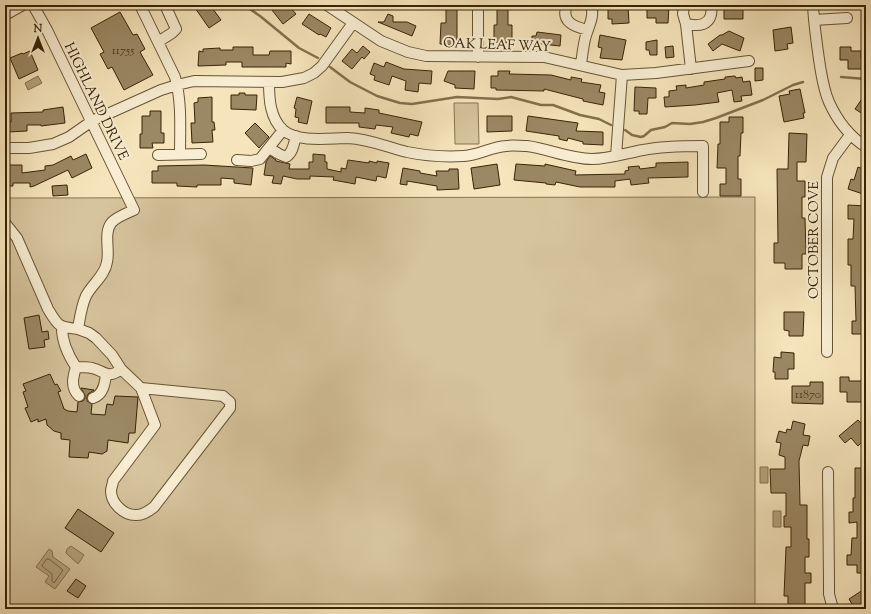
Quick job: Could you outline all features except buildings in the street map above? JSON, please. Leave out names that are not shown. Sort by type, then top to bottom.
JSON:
[{"type":"street","points":[[5,15],[23,5]]},
{"type":"street","name":"HIGHLAND DRIVE","points":[[35,5],[134,210],[112,222],[109,228],[107,263],[81,308],[78,329]]},
{"type":"street","points":[[140,5],[175,77],[180,98],[180,154]]},
{"type":"street","points":[[158,42],[172,34],[176,29],[165,5]]},
{"type":"street","name":"OAK LEAF WAY","points":[[328,5],[381,41],[408,52],[426,56],[544,58],[622,75],[656,73],[749,61]]},
{"type":"street","points":[[478,5],[478,57]]},
{"type":"street","points":[[567,5],[565,9],[568,22],[573,26],[588,30]]},
{"type":"street","points":[[581,65],[593,11],[590,5]]},
{"type":"street","points":[[684,5],[683,14],[686,24],[691,69]]},
{"type":"street","points":[[686,24],[703,24],[711,15],[712,9],[710,5]]},
{"type":"street","points":[[813,5],[823,84],[829,102],[838,119],[850,135],[866,147]]},
{"type":"street","points":[[814,20],[847,18]]},
{"type":"street","points":[[5,148],[29,148],[53,144],[69,137],[92,121],[161,90],[177,85],[201,81],[269,82],[293,81],[304,78],[314,73],[322,66],[353,23]]},
{"type":"street","points":[[616,156],[622,75]]},
{"type":"street","points":[[269,82],[271,109],[276,120],[284,130],[296,136],[308,138],[350,138],[406,151],[441,156],[466,156],[506,146],[527,146],[592,159],[616,156],[658,147],[703,146],[703,192]]},
{"type":"street","points":[[237,160],[251,161],[260,159],[284,130]]},
{"type":"street","name":"OCTOBER COVE","points":[[827,352],[827,177],[833,158],[850,135]]},
{"type":"street","points":[[269,148],[286,157],[292,151],[296,136]]},
{"type":"street","points":[[158,155],[201,154]]},
{"type":"street","points":[[5,223],[17,238],[48,309],[62,328],[62,337],[76,367],[73,381],[75,392],[79,396]]},
{"type":"street","points":[[62,328],[78,329],[90,333],[112,355],[121,369],[141,388],[155,425],[113,481],[111,491],[116,505],[129,514],[137,515],[146,513],[154,507],[230,408],[230,402],[223,396],[208,393],[141,388]]},
{"type":"street","points":[[76,367],[95,368],[106,374],[117,373],[121,369]]},
{"type":"street","points":[[93,398],[97,397],[104,388],[106,374]]},
{"type":"street","points":[[828,472],[829,594],[834,609]]},
{"type":"shaded area","points":[[454,103],[478,103],[479,144],[455,144]]},
{"type":"shaded area","points":[[755,197],[755,609],[5,609],[5,198]]},
{"type":"water","points":[[38,76],[42,83],[28,90],[25,83]]},
{"type":"water","points":[[760,467],[768,467],[768,483],[760,483]]},
{"type":"water","points":[[773,511],[781,511],[781,527],[773,527]]},
{"type":"water","points":[[71,546],[84,555],[78,564],[66,553],[67,549]]},
{"type":"water","points":[[49,549],[52,551],[53,557],[70,569],[55,589],[45,582],[49,576],[36,567]]},
{"type":"waterway","points":[[244,5],[299,48],[318,58]]},
{"type":"waterway","points":[[330,67],[350,82],[377,96],[400,103],[412,104],[457,97],[498,99],[511,97],[541,105],[553,105],[580,115],[599,119],[611,125]]},
{"type":"waterway","points":[[841,77],[866,79]]},
{"type":"waterway","points":[[625,130],[632,135],[641,137],[651,130],[665,127],[672,123],[690,124],[703,122],[763,100],[793,85],[803,82]]}]
